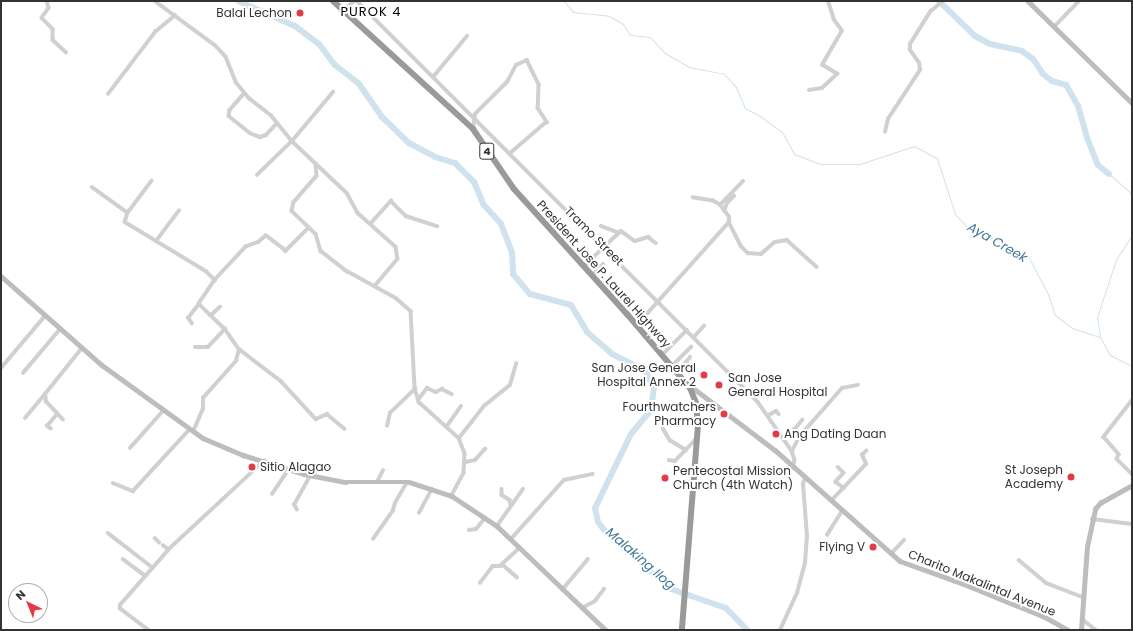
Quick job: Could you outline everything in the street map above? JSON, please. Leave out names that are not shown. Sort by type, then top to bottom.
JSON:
[{"type":"highway","name":"President Jose P. Laurel Highway","points":[[333,1],[343,12],[473,129],[509,184],[637,325],[687,383],[696,403],[697,438],[682,630]]},
{"type":"main road","points":[[1028,1],[1132,103]]},
{"type":"main road","points":[[1,276],[82,348],[191,431],[243,455],[310,476],[344,482],[407,482],[452,496],[497,526],[562,590],[606,630]]},
{"type":"main road","name":"Charito Makalintal Avenue","points":[[687,383],[751,430],[831,502],[891,554],[905,564],[964,584],[1045,617],[1068,630]]},
{"type":"main road","points":[[1081,630],[1087,547],[1092,519],[1098,505],[1132,485]]},
{"type":"street","points":[[47,1],[49,8],[42,18],[54,31],[53,40],[66,52]]},
{"type":"street","points":[[155,1],[221,51],[236,82],[245,93],[271,115],[292,141],[347,193],[358,213],[371,223],[396,247],[399,254],[398,259],[375,286]]},
{"type":"street","points":[[343,12],[356,1]]},
{"type":"street","name":"Tramo Street","points":[[356,1],[604,246],[769,415],[792,451],[795,460],[793,468]]},
{"type":"street","points":[[809,90],[822,88],[837,74],[822,64],[842,31],[834,20],[828,1]]},
{"type":"street","points":[[885,132],[888,119],[920,70],[919,63],[910,50],[910,44],[935,7],[943,1]]},
{"type":"street","points":[[1054,27],[1079,1]]},
{"type":"street","points":[[108,94],[156,32],[175,15]]},
{"type":"street","points":[[433,77],[467,36]]},
{"type":"street","points":[[473,129],[473,117],[507,82],[516,65],[527,60],[539,85],[538,108],[547,122],[511,153]]},
{"type":"street","points":[[258,175],[292,141],[333,92]]},
{"type":"street","points":[[245,93],[230,110],[229,116],[250,133],[260,137],[266,135],[277,123]]},
{"type":"street","points":[[1127,99],[1132,95]]},
{"type":"street","points":[[316,163],[317,176],[294,202],[292,208],[317,237],[317,246],[321,251],[347,270],[375,286],[411,311],[415,389],[418,400],[423,408],[459,438],[466,462],[464,473],[452,496]]},
{"type":"street","points":[[152,181],[128,213],[125,222],[206,271],[215,280]]},
{"type":"street","points":[[720,205],[743,181]]},
{"type":"street","points":[[92,187],[128,213]]},
{"type":"street","points":[[724,211],[727,203],[734,196]]},
{"type":"street","points":[[693,198],[713,201],[720,205],[741,246],[748,253],[761,254],[776,242],[787,240],[816,267]]},
{"type":"street","points":[[371,223],[391,201],[406,216],[437,226]]},
{"type":"street","points":[[156,241],[179,211]]},
{"type":"street","points":[[637,325],[660,303],[730,222]]},
{"type":"street","points":[[601,226],[619,233]]},
{"type":"street","points":[[192,324],[188,318],[215,280],[246,247],[259,242],[266,236],[286,251],[309,228]]},
{"type":"street","points":[[583,267],[604,246],[619,233],[624,231],[637,242],[648,237],[656,243]]},
{"type":"street","points":[[592,276],[603,264]]},
{"type":"street","points":[[199,304],[225,328],[239,349],[281,381],[316,419],[327,414],[345,429]]},
{"type":"street","points":[[211,315],[220,307]]},
{"type":"street","points":[[1,368],[45,316]]},
{"type":"street","points":[[694,337],[704,326]]},
{"type":"street","points":[[195,347],[208,347],[225,328]]},
{"type":"street","points":[[23,373],[60,329]]},
{"type":"street","points":[[662,355],[687,330]]},
{"type":"street","points":[[672,366],[691,347]]},
{"type":"street","points":[[25,418],[82,348]]},
{"type":"street","points":[[113,483],[133,491],[191,431],[203,409],[204,398],[236,361],[239,349]]},
{"type":"street","points":[[678,372],[690,357]]},
{"type":"street","points":[[459,438],[484,406],[510,385],[516,364]]},
{"type":"street","points":[[792,451],[799,437],[842,388],[858,385]]},
{"type":"street","points":[[418,400],[427,388],[435,392],[441,389],[452,394]]},
{"type":"street","points":[[387,426],[390,413],[415,389]]},
{"type":"street","points":[[45,394],[46,402],[63,420]]},
{"type":"street","points":[[1132,401],[1104,436],[1119,454],[1116,459],[1132,474]]},
{"type":"street","points":[[446,426],[461,406]]},
{"type":"street","points":[[130,448],[163,411]]},
{"type":"street","points":[[769,415],[776,411],[779,414]]},
{"type":"street","points":[[51,429],[47,426],[57,414]]},
{"type":"street","points":[[799,437],[794,430],[802,420]]},
{"type":"street","points":[[663,428],[670,440],[686,450]]},
{"type":"street","points":[[669,460],[674,462],[697,438]]},
{"type":"street","points":[[466,462],[475,460],[485,449]]},
{"type":"street","points":[[831,502],[866,464],[862,455],[866,451]]},
{"type":"street","points":[[148,630],[120,609],[120,605],[144,575],[168,550],[264,461]]},
{"type":"street","points":[[838,467],[844,473],[836,482],[844,488]]},
{"type":"street","points":[[272,494],[288,470]]},
{"type":"street","points":[[376,482],[383,470]]},
{"type":"street","points":[[511,539],[564,480],[592,474]]},
{"type":"street","points":[[297,510],[294,505],[310,476]]},
{"type":"street","points":[[780,630],[797,593],[805,563],[807,537],[803,484],[805,478]]},
{"type":"street","points":[[373,539],[393,510],[394,503],[407,482]]},
{"type":"street","points":[[419,513],[432,489]]},
{"type":"street","points":[[497,526],[523,489]]},
{"type":"street","points":[[502,490],[502,495],[510,500],[511,505]]},
{"type":"street","points":[[827,535],[842,511]]},
{"type":"street","points":[[469,530],[476,530],[485,518]]},
{"type":"street","points":[[1092,519],[1132,524]]},
{"type":"street","points":[[108,533],[152,566]]},
{"type":"street","points":[[155,538],[159,542]]},
{"type":"street","points":[[891,554],[904,540]]},
{"type":"street","points":[[163,545],[168,550]]},
{"type":"street","points":[[480,583],[494,566],[502,564],[519,548]]},
{"type":"street","points":[[123,559],[144,575]]},
{"type":"street","points":[[562,590],[588,559]]},
{"type":"street","points":[[1019,560],[1046,583],[1083,597]]},
{"type":"street","points":[[502,564],[517,576]]},
{"type":"street","points":[[581,608],[594,601],[604,589]]},
{"type":"street","points":[[1082,619],[1096,630]]},
{"type":"waterway","name":"Malaking Ilog","points":[[238,1],[295,26],[319,44],[335,65],[359,84],[381,116],[409,143],[435,157],[455,163],[474,182],[484,205],[501,224],[512,252],[513,274],[530,294],[571,305],[587,332],[612,354],[645,371],[654,387],[651,410],[631,434],[595,508],[598,522],[608,535],[671,589],[726,608],[747,630]]},
{"type":"waterway","name":"Aya Creek","points":[[564,1],[573,12],[609,16],[623,24],[630,35],[650,37],[665,53],[689,67],[724,74],[736,87],[745,108],[760,116],[782,132],[794,154],[820,164],[860,164],[914,146],[937,158],[955,214],[967,227],[1004,243],[1029,258],[1048,294],[1055,315],[1072,328],[1100,337]]},
{"type":"waterway","points":[[939,1],[975,36],[990,44],[1022,51],[1033,59],[1043,74],[1052,81],[1066,85],[1078,106],[1087,138],[1098,165],[1109,174]]},
{"type":"waterway","points":[[1109,174],[1130,192],[1132,198]]},
{"type":"waterway","points":[[1132,235],[1116,260],[1097,317],[1100,337],[1110,355],[1132,366]]},
{"type":"place","name":"Balai Lechon","points":[[300,13]]},
{"type":"place","name":"San Jose General Hospital Annex 2","points":[[704,375]]},
{"type":"place","name":"San Jose General Hospital","points":[[719,385]]},
{"type":"place","name":"Fourthwatchers Pharmacy","points":[[724,414]]},
{"type":"place","name":"Ang Dating Daan","points":[[776,434]]},
{"type":"place","name":"Sitio Alagao","points":[[252,467]]},
{"type":"place","name":"St Joseph Academy","points":[[1071,477]]},
{"type":"place","name":"Pentecostal Mission Church (4th Watch)","points":[[665,478]]},
{"type":"place","name":"Flying V","points":[[873,547]]},
{"type":"district","name":"PUROK 4","points":[[371,12]]}]
